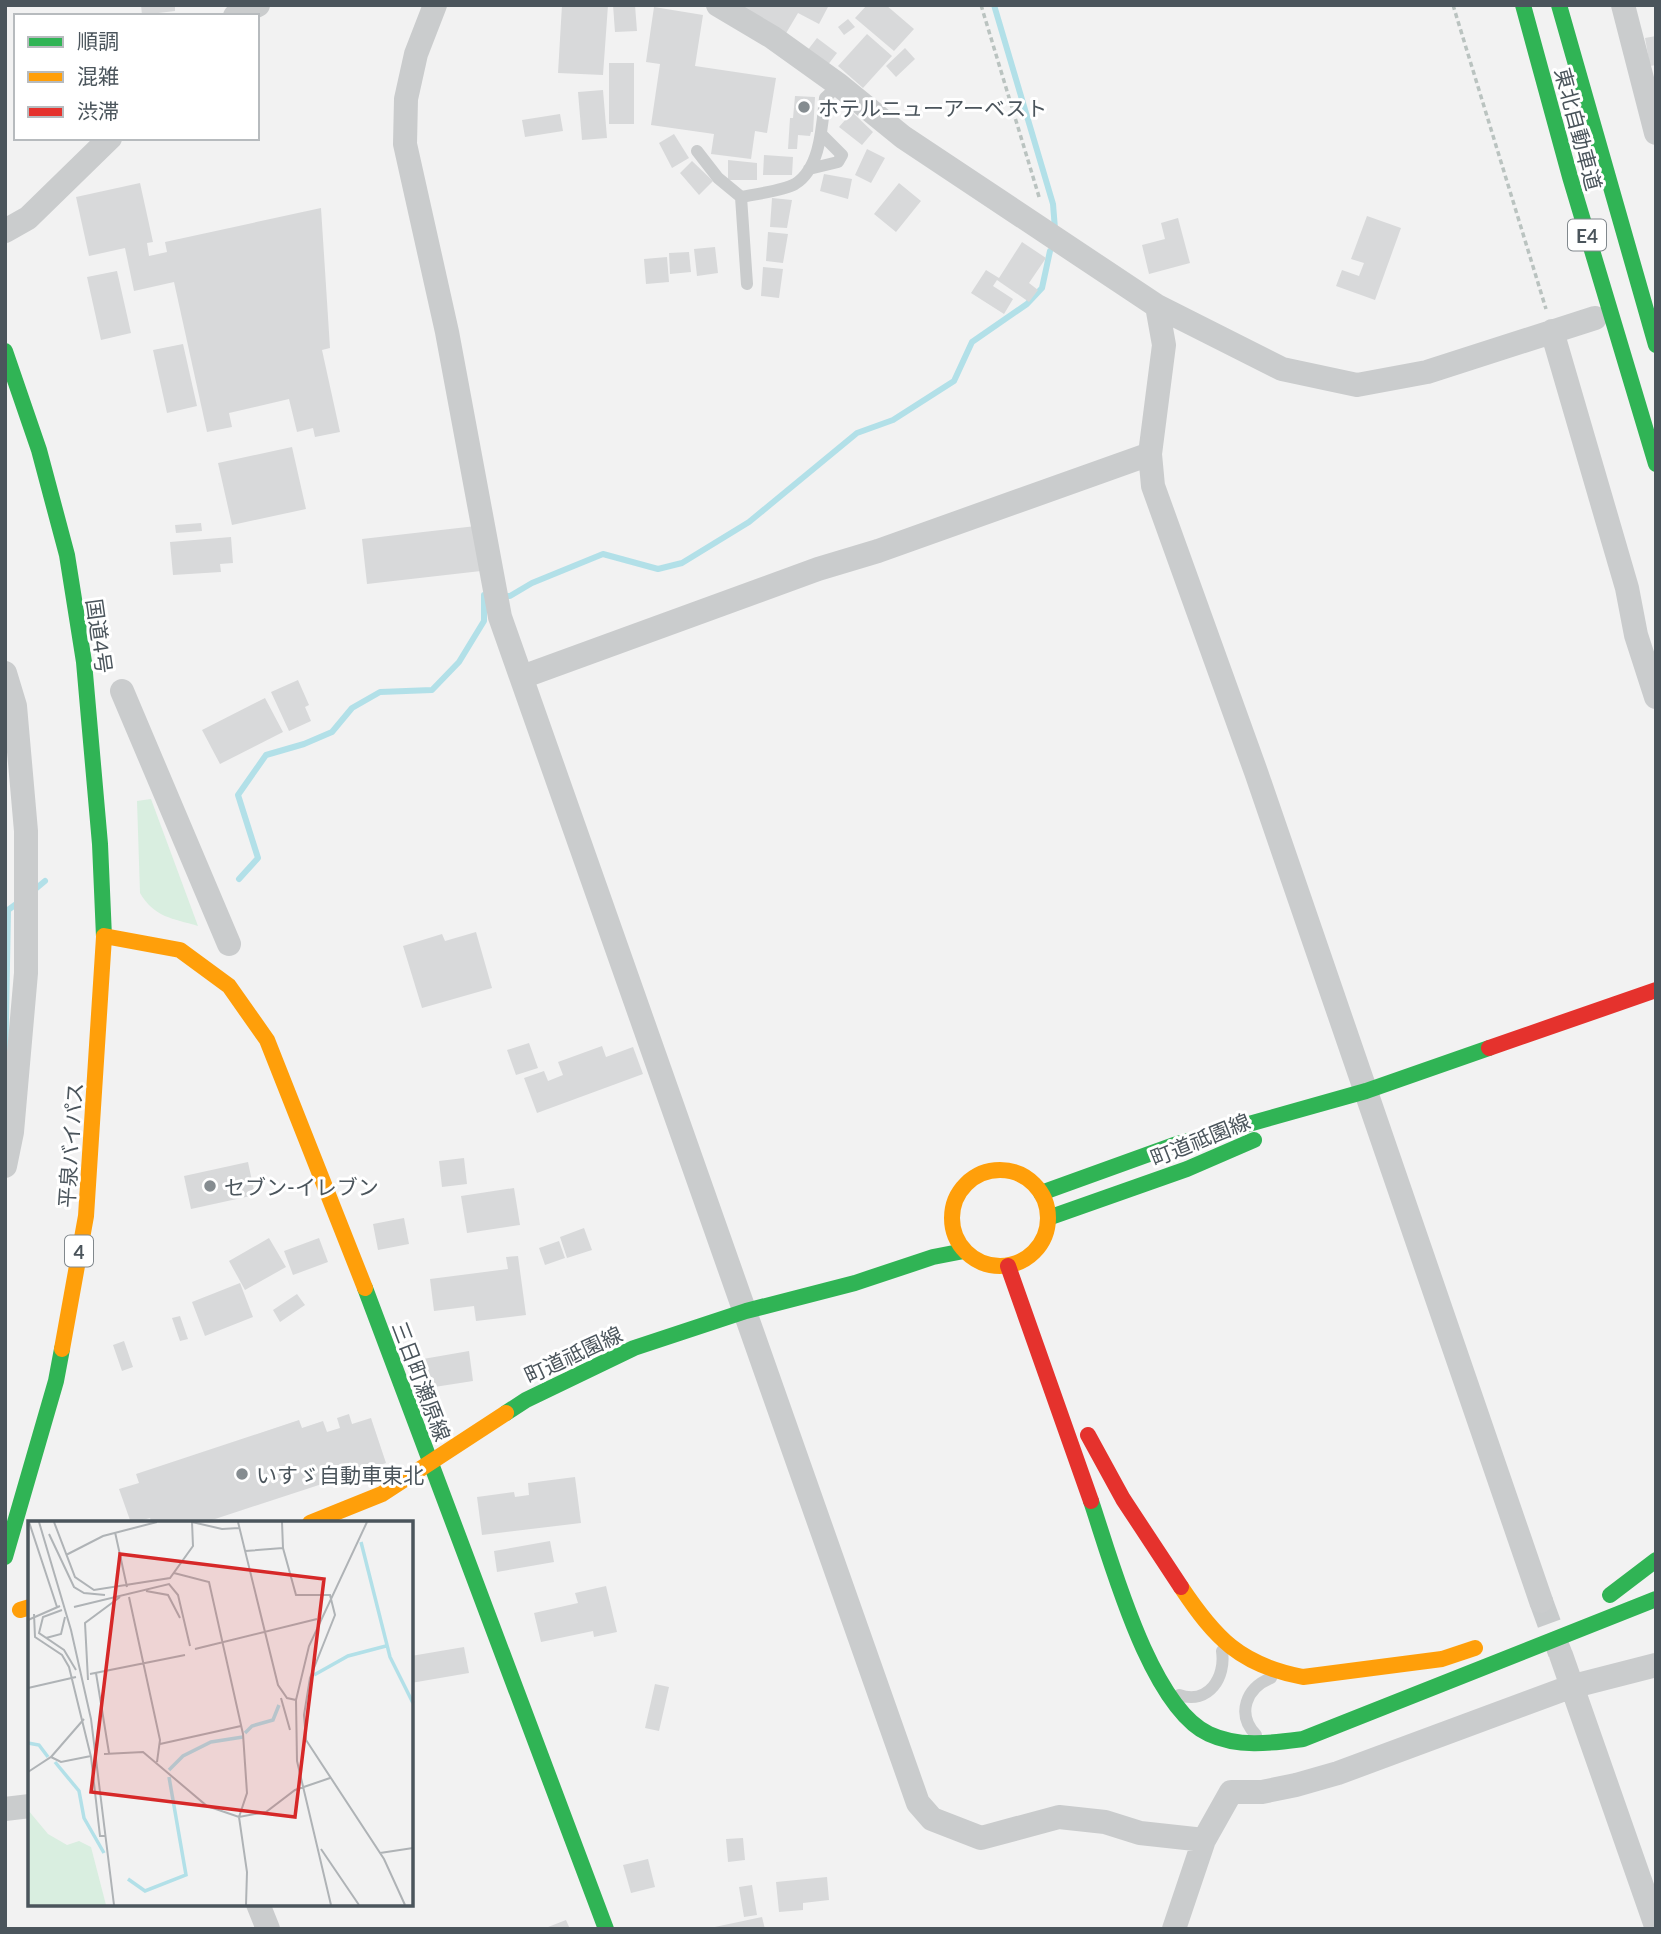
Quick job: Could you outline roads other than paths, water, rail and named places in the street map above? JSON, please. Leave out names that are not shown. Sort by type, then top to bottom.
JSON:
[{"type":"main road","name":"東北自動車道","points":[[1523,5],[1570,177],[1656,464]]},
{"type":"main road","name":"東北自動車道","points":[[1559,5],[1656,345]]},
{"type":"main road","name":"国道4号","points":[[5,351],[38,450],[69,568],[84,662],[100,844],[104,936]]},
{"type":"main road","name":"三日町瀬原線","points":[[104,936],[180,950],[229,986],[267,1040],[430,1461],[606,1929]]},
{"type":"main road","name":"平泉バイパス","points":[[5,1557],[56,1381],[86,1216],[104,936]]},
{"type":"main road","name":"町道祗園線","points":[[1041,1194],[1174,1145],[1366,1091],[1656,990]]},
{"type":"main road","name":"町道祗園線","points":[[1048,1218],[1187,1169],[1366,1091]]},
{"type":"main road","points":[[995,1170],[1011,1171],[1025,1177],[1041,1194],[1048,1218],[1042,1241],[1029,1265],[984,1264],[964,1251],[945,1228],[957,1195],[967,1183],[980,1174],[995,1170]]},
{"type":"main road","name":"町道祗園線","points":[[315,1521],[382,1494],[538,1394],[634,1348],[746,1311],[855,1283],[933,1257],[964,1251]]},
{"type":"main road","points":[[1007,1266],[1130,1613],[1160,1682],[1169,1700],[1191,1724],[1213,1737],[1239,1744],[1271,1745],[1303,1739],[1656,1599]]},
{"type":"main road","name":"町道祗園線","points":[[746,1311],[833,1272]]},
{"type":"main road","points":[[1079,1415],[1101,1464],[1187,1596],[1208,1625],[1237,1652],[1260,1665],[1283,1674],[1303,1677],[1337,1674],[1442,1659],[1493,1643]]},
{"type":"main road","points":[[1656,1560],[1604,1597],[1656,1576]]},
{"type":"main road","points":[[1594,1624],[1656,1612]]},
{"type":"street","points":[[238,14],[258,5]]},
{"type":"street","points":[[435,5],[416,54],[406,99],[405,144],[447,332],[500,617],[918,1803],[932,1819],[981,1838],[1059,1818],[1105,1822],[1140,1833],[1204,1840]]},
{"type":"street","points":[[718,5],[772,37],[839,85],[903,137],[1157,306],[1282,369],[1357,385],[1427,372],[1595,318]]},
{"type":"street","points":[[1623,5],[1656,133]]},
{"type":"street","points":[[5,232],[28,218],[108,140]]},
{"type":"street","points":[[1157,306],[1164,345],[1150,454],[1153,486],[1256,772],[1541,1601]]},
{"type":"street","points":[[1552,331],[1656,697]]},
{"type":"street","points":[[522,677],[818,569],[878,551],[1150,454]]},
{"type":"street","points":[[5,673],[15,706],[26,831],[26,973],[12,1132],[5,1166]]},
{"type":"street","points":[[122,691],[229,944]]},
{"type":"street","points":[[1561,1656],[1656,1926]]},
{"type":"street","points":[[1174,1929],[1204,1840],[1231,1792],[1262,1792],[1338,1773],[1570,1687],[1656,1665]]},
{"type":"street","points":[[5,1809],[28,1806]]},
{"type":"street","points":[[259,1906],[268,1929]]},
{"type":"lane","points":[[741,197],[794,184],[809,169],[821,134],[825,98],[839,85]]},
{"type":"lane","points":[[809,169],[838,162],[842,155],[821,134]]},
{"type":"lane","points":[[697,151],[718,178],[741,197],[747,284]]},
{"type":"lane","points":[[1160,1682],[1175,1694],[1186,1698],[1198,1697],[1211,1690],[1223,1670],[1218,1634]]},
{"type":"lane","points":[[1271,1745],[1254,1733],[1246,1720],[1245,1708],[1253,1689],[1264,1681],[1283,1674]]},
{"type":"waterway","points":[[994,5],[1053,204],[1055,229]]},
{"type":"waterway","points":[[502,596],[510,596],[532,583],[603,554],[658,569],[682,563],[749,522],[857,433],[893,420],[954,381],[972,342],[1027,304],[1042,288],[1050,251]]},
{"type":"waterway","points":[[239,879],[258,858],[238,795],[266,755],[304,744],[332,732],[352,708],[380,692],[432,690],[459,662],[484,621],[484,595],[488,595]]},
{"type":"waterway","points":[[33,891],[45,881]]},
{"type":"waterway","points":[[5,1072],[8,910],[19,902]]},
{"type":"tunnel","points":[[1541,1601],[1560,1653]]},
{"type":"place","name":"ホテルニューアーベスト","points":[[804,107]]},
{"type":"place","name":"セブン-イレブン","points":[[210,1186]]},
{"type":"place","name":"いすゞ自動車東北","points":[[242,1474]]}]
